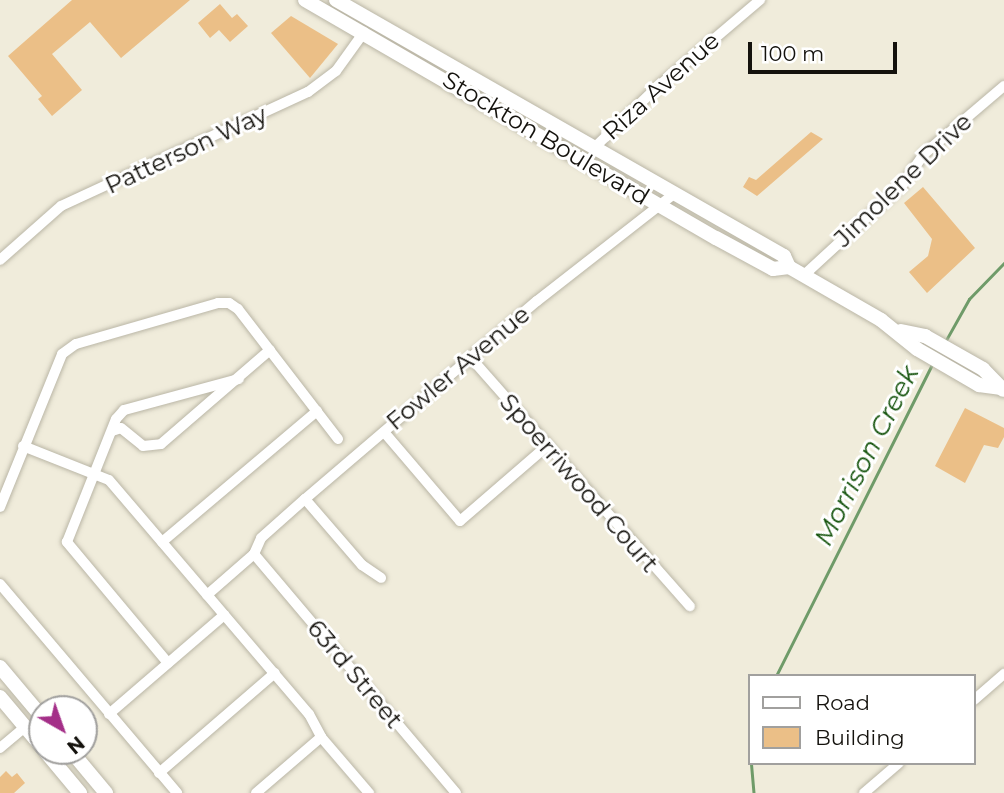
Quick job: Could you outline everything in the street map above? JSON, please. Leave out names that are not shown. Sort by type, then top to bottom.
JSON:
[{"type":"main road","name":"Stockton Boulevard","points":[[305,0],[773,269],[789,267]]},
{"type":"main road","name":"Stockton Boulevard","points":[[337,0],[784,256],[789,267],[803,276],[953,361],[983,369],[1002,389]]},
{"type":"main road","points":[[364,32],[378,32],[431,64],[445,62]]},
{"type":"main road","points":[[588,162],[596,146]]},
{"type":"main road","points":[[0,667],[28,700]]},
{"type":"main road","points":[[0,697],[28,730]]},
{"type":"main road","points":[[57,765],[80,793]]},
{"type":"main road","points":[[83,765],[106,793]]},
{"type":"street","name":"Riza Avenue","points":[[596,146],[760,0]]},
{"type":"street","name":"Patterson Way","points":[[0,260],[61,206],[308,92],[336,71],[364,32]]},
{"type":"street","name":"Jimolene Drive","points":[[803,276],[903,184],[924,154],[1004,86]]},
{"type":"street","name":"Fowler Avenue","points":[[207,595],[254,554],[261,538],[305,499],[471,358],[674,194]]},
{"type":"street","points":[[0,507],[62,354],[76,344],[229,303],[270,350],[338,439]]},
{"type":"street","points":[[112,431],[121,428],[153,448],[239,379],[270,350]]},
{"type":"street","name":"Spoerriwood Court","points":[[471,358],[690,606]]},
{"type":"street","points":[[168,663],[71,550],[69,533],[112,431],[124,410],[239,379]]},
{"type":"street","points":[[162,542],[317,411]]},
{"type":"street","points":[[384,432],[460,521],[547,446]]},
{"type":"street","points":[[23,446],[93,476],[109,480],[275,673],[309,714],[321,737],[369,793]]},
{"type":"street","points":[[305,499],[362,565],[381,578]]},
{"type":"street","name":"63rd Street","points":[[254,554],[456,793]]},
{"type":"street","points":[[0,584],[177,793]]},
{"type":"street","points":[[109,715],[224,615]]},
{"type":"street","points":[[159,773],[275,673]]},
{"type":"street","points":[[976,698],[1004,674]]},
{"type":"street","points":[[0,748],[25,727]]},
{"type":"street","points":[[256,793],[321,737]]},
{"type":"street","points":[[864,793],[897,765]]},
{"type":"building","points":[[72,0],[190,0],[121,58],[90,22],[52,54],[82,90],[52,116],[38,99],[42,96],[8,56]]},
{"type":"building","points":[[220,4],[232,18],[237,14],[248,26],[230,42],[219,30],[210,38],[198,23]]},
{"type":"building","points":[[291,16],[338,44],[310,78],[271,33]]},
{"type":"building","points":[[811,132],[823,139],[757,196],[743,187],[749,177],[756,180]]},
{"type":"building","points":[[923,187],[975,248],[927,293],[909,272],[928,256],[932,239],[904,203]]},
{"type":"building","points":[[965,408],[1004,428],[1004,437],[998,448],[984,445],[965,483],[935,466]]},
{"type":"building","points":[[6,771],[12,777],[17,773],[25,783],[14,793],[0,793],[0,777]]},
{"type":"waterway","name":"Morrison Creek","points":[[945,342],[969,299],[1004,263]]},
{"type":"waterway","name":"Morrison Creek","points":[[777,674],[933,363]]},
{"type":"waterway","name":"Morrison Creek","points":[[752,765],[754,793]]}]
